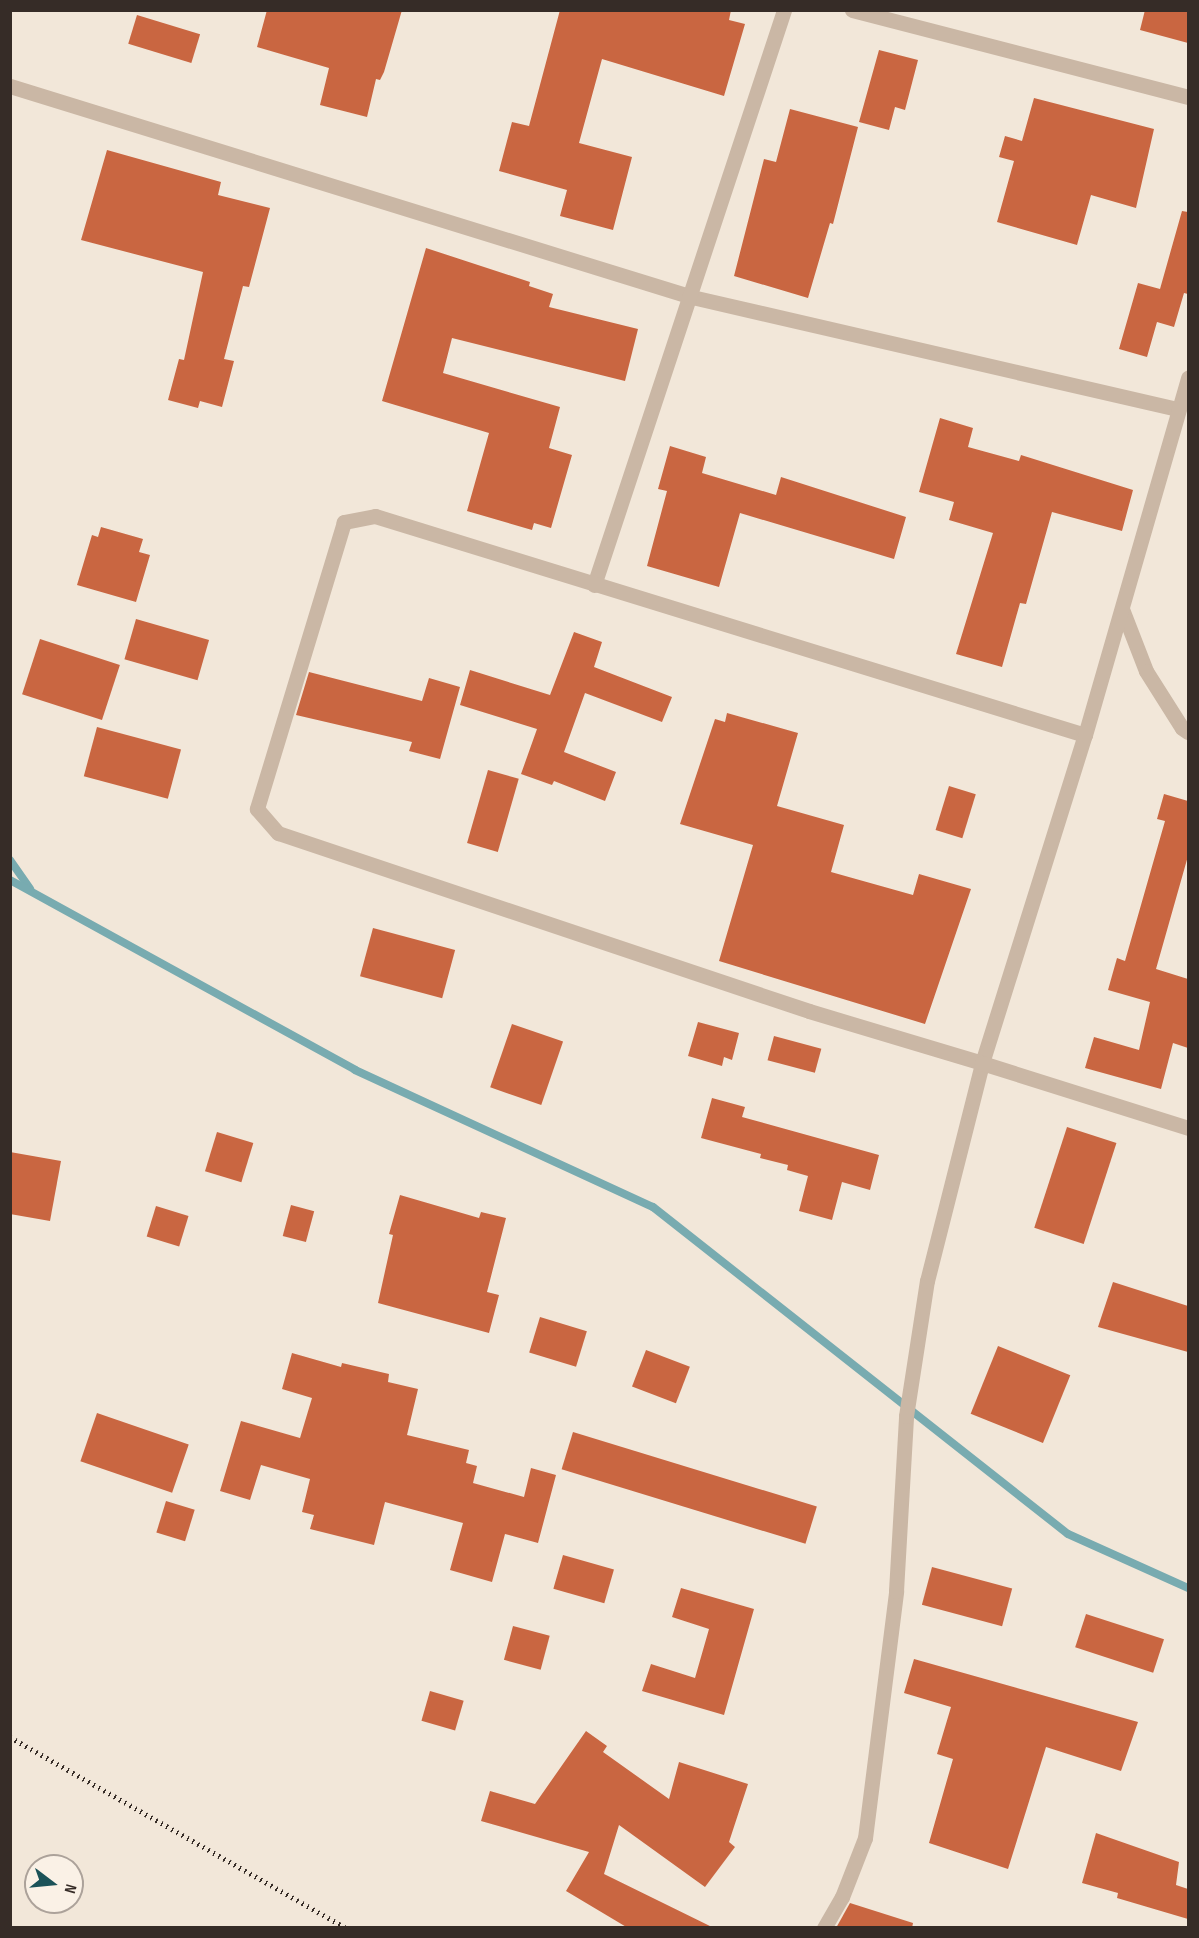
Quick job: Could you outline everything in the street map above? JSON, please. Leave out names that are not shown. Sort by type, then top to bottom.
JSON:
[{"type":"street","points":[[594,585],[692,297],[784,10]]},
{"type":"street","points":[[852,10],[1188,97]]},
{"type":"street","points":[[10,86],[692,297],[1177,409]]},
{"type":"street","points":[[824,1928],[842,1897],[866,1838],[896,1592],[908,1405],[927,1281],[982,1063],[1085,735],[1177,409],[1188,378]]},
{"type":"street","points":[[1085,735],[375,516],[344,522],[257,809],[278,833],[809,1011],[1188,1128]]},
{"type":"street","points":[[1122,609],[1146,671],[1182,728],[1188,732]]},
{"type":"building","points":[[267,10],[402,10],[384,72],[380,80],[376,79],[367,117],[320,105],[329,68],[257,47]]},
{"type":"building","points":[[560,10],[731,10],[729,20],[745,24],[724,96],[602,59],[579,143],[632,157],[613,230],[560,216],[567,190],[499,171],[512,122],[529,126]]},
{"type":"building","points":[[1145,10],[1188,10],[1188,43],[1140,30]]},
{"type":"building","points":[[137,15],[200,34],[191,63],[128,44]]},
{"type":"building","points":[[879,50],[918,60],[905,110],[895,107],[889,130],[859,122]]},
{"type":"building","points":[[1034,98],[1154,129],[1136,208],[1091,195],[1077,245],[997,222],[1014,161],[999,157],[1005,136],[1022,141]]},
{"type":"building","points":[[790,109],[858,127],[833,224],[830,223],[808,298],[734,276],[764,159],[776,162]]},
{"type":"building","points":[[107,150],[221,182],[218,195],[270,208],[249,287],[243,286],[224,359],[234,361],[222,407],[200,401],[198,408],[168,400],[179,359],[184,360],[203,272],[81,240]]},
{"type":"building","points":[[1182,211],[1188,212],[1188,294],[1184,293],[1174,327],[1157,322],[1147,357],[1119,349],[1138,283],[1160,289]]},
{"type":"building","points":[[426,248],[530,282],[529,286],[553,294],[549,307],[638,329],[625,381],[452,338],[443,373],[560,407],[549,448],[572,455],[551,528],[534,523],[532,530],[467,511],[489,433],[382,401]]},
{"type":"building","points":[[940,418],[973,428],[968,447],[1019,461],[1021,455],[1133,490],[1122,531],[1052,512],[1026,604],[1020,603],[1002,667],[956,654],[993,533],[949,520],[954,502],[919,492]]},
{"type":"building","points":[[670,446],[706,457],[702,473],[776,495],[781,477],[906,517],[894,559],[740,513],[719,587],[647,566],[667,491],[658,489]]},
{"type":"building","points":[[101,527],[143,539],[139,552],[150,555],[136,602],[77,585],[92,535],[98,537]]},
{"type":"building","points":[[136,619],[209,640],[197,680],[124,659]]},
{"type":"building","points":[[574,632],[602,642],[594,667],[672,697],[662,722],[585,693],[564,752],[616,772],[605,801],[554,781],[552,785],[521,774],[537,729],[460,705],[470,670],[550,695]]},
{"type":"building","points":[[40,639],[120,665],[102,720],[22,694]]},
{"type":"building","points":[[309,672],[422,701],[429,678],[460,687],[440,759],[409,751],[412,742],[296,715]]},
{"type":"building","points":[[727,713],[798,733],[777,806],[844,825],[831,872],[913,895],[919,874],[971,889],[925,1024],[719,961],[753,845],[680,824],[715,719],[725,722]]},
{"type":"building","points":[[97,727],[181,750],[168,799],[84,776]]},
{"type":"building","points":[[488,770],[519,779],[498,852],[467,843]]},
{"type":"building","points":[[949,786],[976,794],[962,838],[936,830]]},
{"type":"building","points":[[1164,794],[1188,801],[1188,856],[1156,969],[1188,979],[1188,1048],[1173,1043],[1161,1089],[1085,1068],[1094,1037],[1139,1050],[1150,1002],[1108,990],[1117,958],[1125,961],[1165,821],[1157,819]]},
{"type":"building","points":[[373,928],[455,950],[442,998],[360,976]]},
{"type":"building","points":[[698,1022],[739,1033],[732,1060],[724,1057],[722,1066],[688,1056]]},
{"type":"building","points":[[512,1024],[563,1042],[541,1105],[490,1087]]},
{"type":"building","points":[[774,1036],[821,1049],[815,1073],[768,1060]]},
{"type":"building","points":[[712,1098],[745,1107],[742,1117],[879,1155],[870,1190],[842,1182],[832,1220],[799,1211],[808,1176],[787,1170],[788,1165],[760,1158],[761,1154],[701,1138]]},
{"type":"building","points":[[1067,1127],[1116,1143],[1084,1244],[1034,1228]]},
{"type":"building","points":[[217,1132],[253,1143],[241,1182],[205,1171]]},
{"type":"building","points":[[10,1152],[61,1161],[50,1221],[10,1214]]},
{"type":"building","points":[[400,1195],[479,1218],[481,1212],[506,1218],[487,1292],[499,1295],[489,1333],[378,1303],[393,1235],[389,1234]]},
{"type":"building","points":[[291,1205],[314,1211],[306,1242],[283,1236]]},
{"type":"building","points":[[156,1206],[189,1216],[179,1247],[147,1237]]},
{"type":"building","points":[[1113,1282],[1188,1306],[1188,1352],[1098,1327]]},
{"type":"building","points":[[540,1317],[587,1331],[576,1367],[529,1352]]},
{"type":"building","points":[[998,1346],[1070,1375],[1043,1443],[971,1414]]},
{"type":"building","points":[[646,1350],[690,1367],[676,1403],[632,1386]]},
{"type":"building","points":[[292,1353],[341,1367],[342,1363],[389,1374],[388,1382],[418,1389],[407,1435],[469,1450],[466,1463],[477,1466],[473,1483],[524,1497],[531,1468],[556,1475],[538,1543],[505,1534],[492,1582],[450,1570],[463,1523],[385,1502],[374,1545],[310,1529],[314,1515],[302,1512],[310,1479],[261,1465],[250,1500],[220,1491],[241,1421],[300,1438],[312,1398],[282,1389]]},
{"type":"building","points":[[97,1413],[189,1445],[172,1493],[80,1461]]},
{"type":"building","points":[[573,1432],[817,1507],[805,1544],[562,1469]]},
{"type":"building","points":[[166,1501],[195,1510],[185,1541],[156,1533]]},
{"type":"building","points":[[563,1555],[614,1570],[604,1603],[553,1589]]},
{"type":"building","points":[[932,1567],[1012,1588],[1002,1626],[922,1605]]},
{"type":"building","points":[[681,1588],[754,1609],[724,1715],[642,1691],[651,1664],[695,1678],[709,1629],[672,1617]]},
{"type":"building","points":[[1086,1614],[1164,1639],[1153,1673],[1075,1647]]},
{"type":"building","points":[[513,1626],[550,1636],[541,1670],[504,1660]]},
{"type":"building","points":[[914,1659],[1138,1722],[1121,1771],[1046,1747],[1008,1869],[929,1843],[953,1759],[937,1754],[951,1707],[904,1693]]},
{"type":"building","points":[[430,1691],[464,1701],[455,1730],[421,1721]]},
{"type":"building","points":[[586,1731],[607,1746],[603,1752],[669,1799],[679,1762],[748,1784],[729,1842],[735,1847],[705,1887],[619,1825],[604,1874],[714,1928],[628,1928],[566,1891],[589,1852],[481,1821],[490,1791],[535,1804]]},
{"type":"building","points":[[1096,1833],[1179,1862],[1176,1885],[1188,1889],[1188,1919],[1117,1898],[1118,1893],[1082,1883]]},
{"type":"building","points":[[850,1903],[913,1923],[912,1928],[836,1928]]},
{"type":"waterway","points":[[10,860],[30,889]]},
{"type":"waterway","points":[[10,880],[355,1070],[653,1207],[1068,1534],[1188,1588]]},
{"type":"railway","points":[[10,1737],[346,1928]]}]
